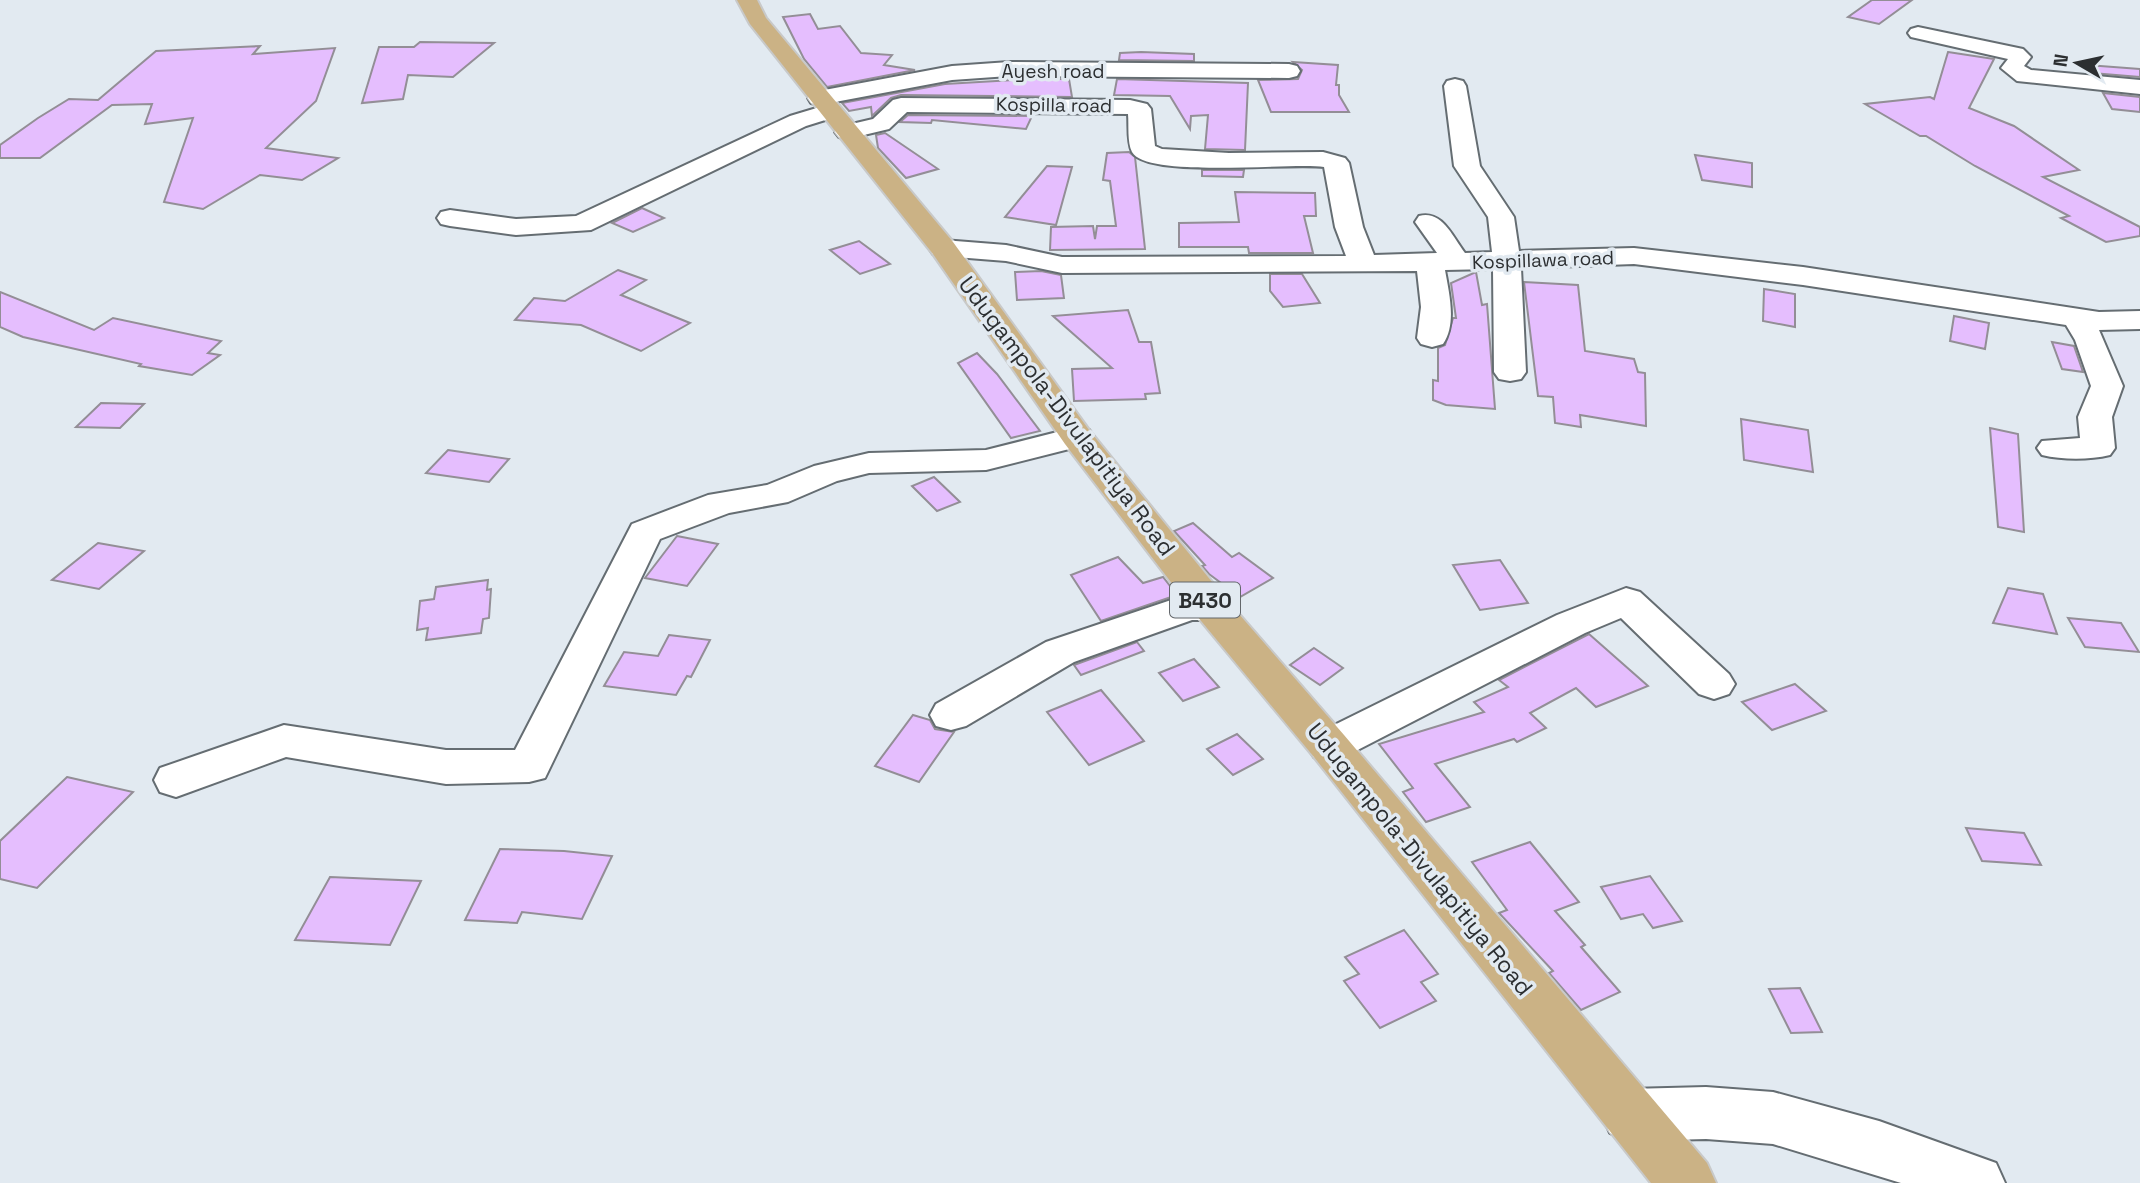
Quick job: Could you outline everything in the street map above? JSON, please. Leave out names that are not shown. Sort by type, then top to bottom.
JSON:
[{"type":"main road","name":"Udugampola-Divulapitiya Road","points":[[747,0],[757,20],[943,248],[1077,437],[1211,607],[1329,746],[1687,1183]]},
{"type":"street","points":[[1918,33],[2015,54],[2020,57],[2012,68],[2025,76],[2140,87]]},
{"type":"street","name":"Ayesh road","points":[[832,114],[952,74],[1009,69],[1289,71]]},
{"type":"street","points":[[1455,86],[1467,166],[1502,217],[1507,262],[1510,372]]},
{"type":"street","name":"Kospilla road","points":[[832,114],[881,124],[901,105],[1130,107],[1139,109],[1143,149],[1152,156],[1213,161],[1323,159],[1336,163],[1349,227],[1363,264]]},
{"type":"street","points":[[450,218],[516,227],[581,224],[798,121],[832,114]]},
{"type":"street","points":[[1428,222],[1444,263],[1432,338]]},
{"type":"street","name":"Kospillawa road","points":[[943,248],[1006,253],[1062,265],[1444,263],[1634,256],[1803,276],[2099,321],[2140,320]]},
{"type":"street","points":[[2054,448],[2098,448],[2095,417],[2108,386],[2090,340],[2076,317]]},
{"type":"street","points":[[176,780],[284,741],[446,767],[529,766],[645,532],[721,503],[775,494],[826,473],[869,463],[986,460],[1077,437]]},
{"type":"street","points":[[1329,746],[1570,624],[1626,601],[1714,684]]},
{"type":"street","points":[[951,715],[1060,652],[1189,607],[1211,607]]},
{"type":"street","points":[[1629,1115],[1706,1113],[1773,1118],[1880,1148],[1976,1183]]},
{"type":"building","points":[[1872,0],[1912,0],[1879,24],[1848,17]]},
{"type":"building","points":[[810,14],[818,29],[840,26],[861,53],[892,55],[884,65],[915,70],[827,87],[804,59],[783,17]]},
{"type":"building","points":[[420,42],[494,43],[453,77],[408,75],[403,99],[362,103],[379,47],[414,47]]},
{"type":"building","points":[[260,46],[253,54],[335,48],[316,101],[266,148],[338,158],[302,180],[260,175],[203,209],[164,202],[193,118],[145,124],[152,104],[112,105],[40,158],[0,158],[0,145],[38,118],[69,99],[98,100],[156,51]]},
{"type":"building","points":[[1948,52],[1994,59],[1969,108],[2014,126],[2079,170],[2043,177],[2140,227],[2140,236],[2106,242],[2061,218],[2069,216],[1865,104],[1930,97],[1934,99]]},
{"type":"building","points":[[1120,53],[1194,54],[1194,61],[1119,60]]},
{"type":"building","points":[[1293,62],[1338,65],[1336,85],[1339,85],[1339,95],[1349,112],[1271,112],[1258,80],[1298,79],[1302,70]]},
{"type":"building","points":[[2087,65],[2140,69],[2140,77],[2092,73]]},
{"type":"building","points":[[1069,79],[1072,97],[901,95],[891,98],[872,116],[871,107],[849,111],[842,103],[945,84]]},
{"type":"building","points":[[1117,79],[1248,83],[1245,150],[1205,149],[1208,115],[1191,116],[1190,129],[1170,96],[1114,95]]},
{"type":"building","points":[[2103,93],[2140,97],[2140,112],[2112,109]]},
{"type":"building","points":[[908,115],[1032,116],[1026,129],[932,120],[931,123],[900,122]]},
{"type":"building","points":[[885,133],[938,169],[906,178],[878,148],[876,135]]},
{"type":"building","points":[[1129,152],[1135,157],[1145,249],[1050,250],[1051,227],[1093,226],[1095,239],[1097,226],[1116,226],[1110,181],[1103,180],[1107,153]]},
{"type":"building","points":[[1695,155],[1752,163],[1752,187],[1702,180]]},
{"type":"building","points":[[1047,166],[1072,167],[1056,225],[1005,217]]},
{"type":"building","points":[[1202,170],[1244,170],[1243,177],[1202,176]]},
{"type":"building","points":[[1235,192],[1315,193],[1316,216],[1304,216],[1313,253],[1249,253],[1248,247],[1179,247],[1179,223],[1239,222]]},
{"type":"building","points":[[642,208],[664,218],[633,232],[612,223]]},
{"type":"building","points":[[859,241],[890,264],[860,274],[830,250]]},
{"type":"building","points":[[618,270],[646,280],[621,295],[690,323],[641,351],[581,325],[515,320],[534,298],[565,301]]},
{"type":"building","points":[[1041,271],[1061,275],[1064,298],[1017,300],[1015,272]]},
{"type":"building","points":[[1476,272],[1482,305],[1487,304],[1495,409],[1446,405],[1433,400],[1433,380],[1438,381],[1438,348],[1445,345],[1453,318],[1456,318],[1451,283]]},
{"type":"building","points":[[1270,274],[1302,274],[1320,303],[1283,307],[1270,291]]},
{"type":"building","points":[[1524,282],[1578,285],[1585,351],[1634,359],[1638,372],[1645,373],[1646,426],[1580,415],[1581,427],[1555,423],[1553,397],[1538,396]]},
{"type":"building","points":[[1764,289],[1795,294],[1795,327],[1763,321]]},
{"type":"building","points":[[0,292],[94,330],[113,318],[221,341],[208,353],[220,355],[192,375],[139,366],[141,364],[23,337],[0,327]]},
{"type":"building","points":[[1128,310],[1139,342],[1151,342],[1160,393],[1145,394],[1146,399],[1074,401],[1072,369],[1112,368],[1053,316]]},
{"type":"building","points":[[1954,316],[1989,323],[1985,349],[1950,341]]},
{"type":"building","points":[[2052,342],[2074,346],[2083,372],[2062,369]]},
{"type":"building","points":[[977,353],[997,374],[1040,431],[1011,438],[958,363]]},
{"type":"building","points":[[101,403],[144,404],[120,428],[76,427]]},
{"type":"building","points":[[1741,419],[1808,430],[1813,472],[1744,460]]},
{"type":"building","points":[[1990,428],[2018,434],[2024,532],[1998,527]]},
{"type":"building","points":[[448,450],[509,459],[489,482],[426,473]]},
{"type":"building","points":[[934,477],[960,502],[937,511],[912,486]]},
{"type":"building","points":[[1193,523],[1232,557],[1239,553],[1273,578],[1240,597],[1209,574],[1202,566],[1205,565],[1174,531]]},
{"type":"building","points":[[677,536],[718,544],[687,586],[645,578]]},
{"type":"building","points":[[98,543],[144,551],[99,589],[52,580]]},
{"type":"building","points":[[1118,557],[1143,583],[1163,577],[1177,595],[1101,621],[1071,575]]},
{"type":"building","points":[[1500,560],[1528,603],[1480,610],[1453,565]]},
{"type":"building","points":[[488,580],[487,590],[491,589],[489,618],[483,619],[481,633],[426,640],[428,628],[417,630],[420,601],[434,599],[436,587]]},
{"type":"building","points":[[2008,588],[2043,594],[2057,634],[1993,623]]},
{"type":"building","points":[[2068,618],[2121,623],[2139,652],[2085,647]]},
{"type":"building","points":[[1589,634],[1648,686],[1596,707],[1576,688],[1530,713],[1546,728],[1517,742],[1514,739],[1435,764],[1470,807],[1426,822],[1403,792],[1413,788],[1379,744],[1484,712],[1474,702],[1508,687],[1499,680]]},
{"type":"building","points":[[669,635],[710,640],[691,677],[687,676],[676,695],[604,686],[624,652],[658,656]]},
{"type":"building","points":[[1137,642],[1144,651],[1081,675],[1074,665]]},
{"type":"building","points":[[1314,648],[1343,668],[1320,685],[1290,665]]},
{"type":"building","points":[[1194,659],[1219,687],[1183,701],[1159,673]]},
{"type":"building","points":[[1795,684],[1826,711],[1772,730],[1742,702]]},
{"type":"building","points":[[1101,690],[1144,741],[1089,765],[1047,712]]},
{"type":"building","points":[[913,715],[930,720],[935,729],[954,732],[919,782],[875,766]]},
{"type":"building","points":[[1237,734],[1263,759],[1233,775],[1207,749]]},
{"type":"building","points":[[67,777],[133,792],[37,888],[0,879],[0,841]]},
{"type":"building","points":[[1966,828],[2024,833],[2041,865],[1982,861]]},
{"type":"building","points":[[1530,842],[1579,902],[1555,911],[1585,945],[1581,947],[1620,992],[1581,1010],[1549,973],[1553,971],[1499,913],[1507,910],[1472,862]]},
{"type":"building","points":[[500,849],[612,856],[582,919],[522,912],[517,923],[465,920]]},
{"type":"building","points":[[1650,876],[1682,921],[1653,928],[1643,914],[1621,919],[1601,887]]},
{"type":"building","points":[[330,877],[421,881],[390,945],[295,940]]},
{"type":"building","points":[[1404,930],[1438,974],[1421,982],[1436,1001],[1380,1028],[1344,981],[1359,974],[1345,957]]},
{"type":"building","points":[[1800,988],[1822,1032],[1791,1033],[1769,989]]}]
